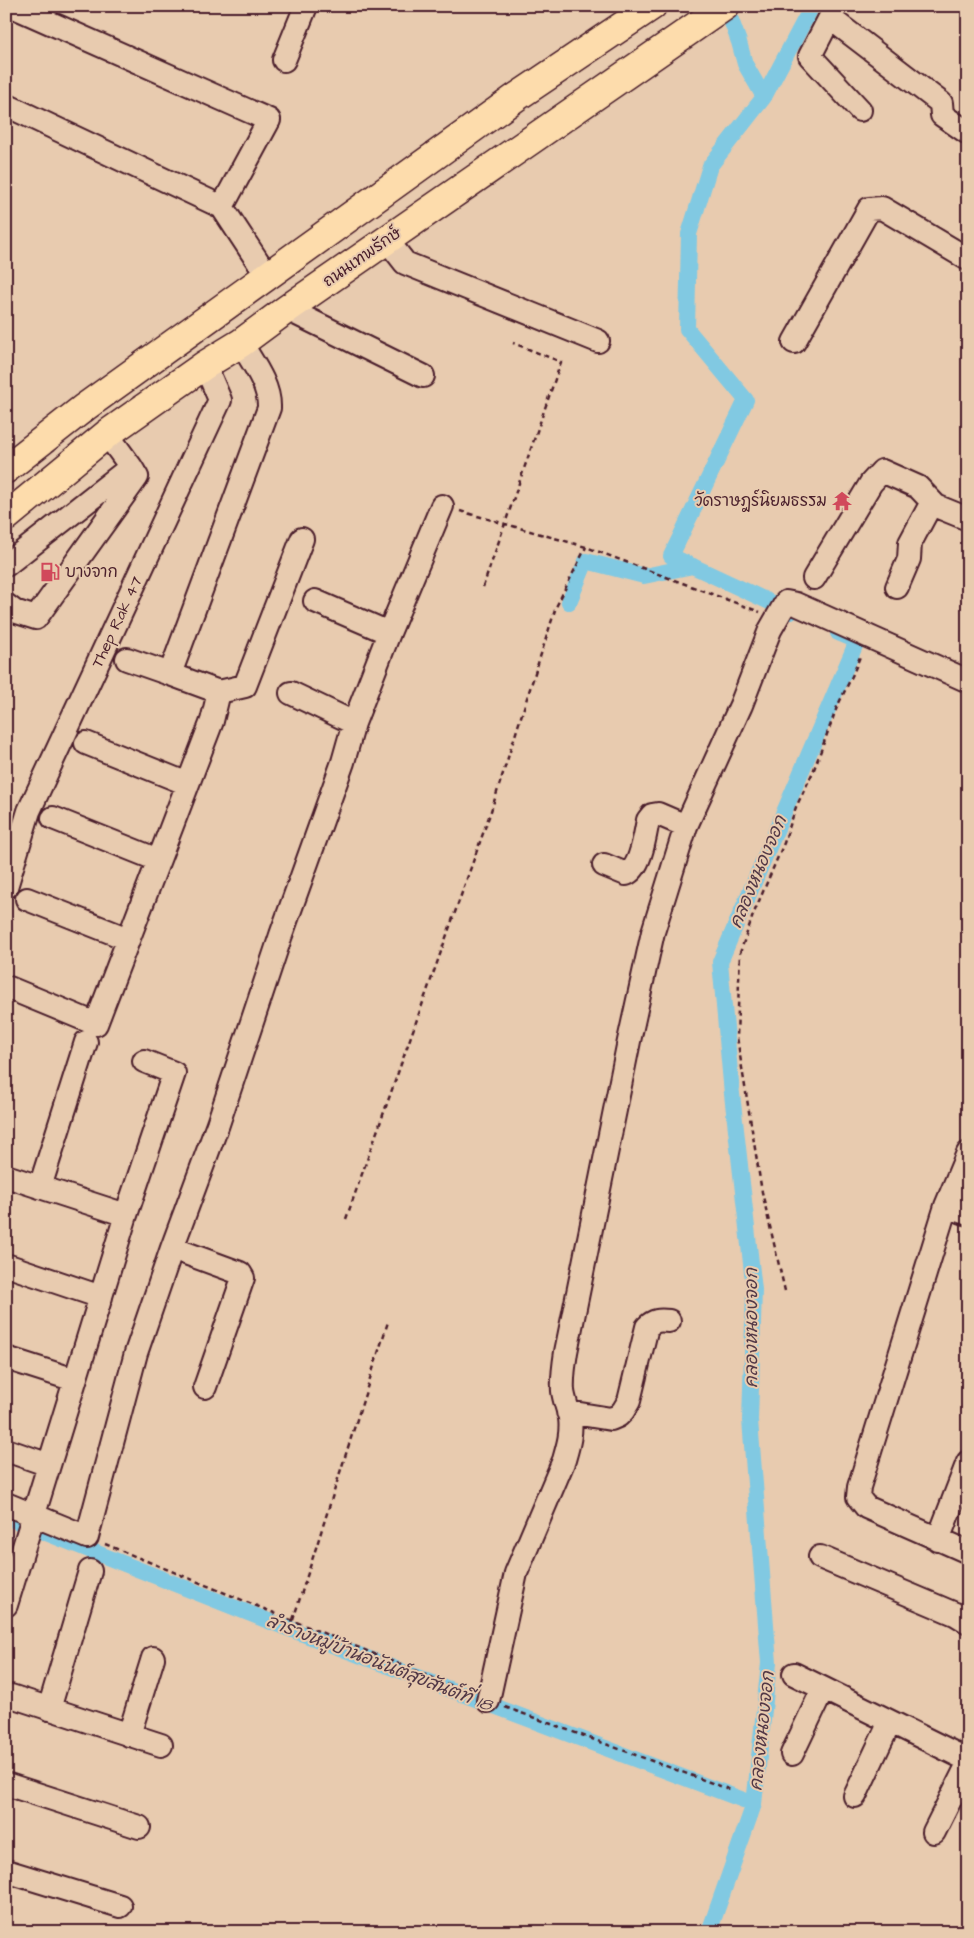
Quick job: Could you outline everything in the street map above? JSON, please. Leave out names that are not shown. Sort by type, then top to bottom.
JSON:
[{"type":"main road","points":[[6,469],[85,407],[515,98],[652,6]]},
{"type":"main road","name":"ถนนเทพรักษ์","points":[[6,517],[106,434],[205,365],[242,343],[287,309],[725,6]]},
{"type":"street","points":[[6,12],[11,6],[269,120],[222,207]]},
{"type":"street","points":[[284,60],[306,6]]},
{"type":"street","points":[[860,110],[810,56],[833,12],[941,103],[942,115],[968,133]]},
{"type":"street","points":[[6,105],[222,207],[268,277]]},
{"type":"street","points":[[794,342],[869,209],[882,208],[968,259]]},
{"type":"street","points":[[387,240],[406,263],[598,341]]},
{"type":"street","points":[[287,309],[423,376]]},
{"type":"street","points":[[170,674],[268,408],[268,399],[260,374],[242,343]]},
{"type":"street","name":"Thep Rak 47","points":[[7,885],[28,811],[220,400],[205,365]]},
{"type":"street","points":[[6,605],[14,611],[36,618],[137,477],[106,434]]},
{"type":"street","points":[[6,565],[131,467]]},
{"type":"street","points":[[814,578],[871,483],[881,472],[899,477],[918,487],[932,502],[944,510],[968,519]]},
{"type":"street","points":[[897,587],[909,558],[910,543],[932,502]]},
{"type":"street","points":[[6,1504],[30,1523],[87,1537],[136,1352],[218,1124],[354,723],[442,506]]},
{"type":"street","points":[[127,659],[219,692],[245,686],[302,539]]},
{"type":"street","points":[[315,601],[389,633]]},
{"type":"street","points":[[488,1701],[516,1573],[564,1460],[568,1445],[570,1435],[568,1412],[563,1394],[564,1365],[595,1204],[653,932],[686,826],[741,705],[777,617],[796,604],[808,608],[867,637],[968,681]]},
{"type":"street","points":[[8,988],[96,1024],[212,721],[219,692]]},
{"type":"street","points":[[291,693],[354,723]]},
{"type":"street","points":[[86,744],[188,784]]},
{"type":"street","points":[[604,865],[626,874],[631,872],[636,866],[648,820],[652,815],[658,814],[686,826]]},
{"type":"street","points":[[53,818],[158,860]]},
{"type":"street","points":[[27,899],[128,939]]},
{"type":"street","points":[[40,1187],[86,1042]]},
{"type":"street","points":[[6,1605],[126,1215],[174,1073],[144,1061]]},
{"type":"street","points":[[968,1153],[946,1206],[859,1488],[858,1497],[866,1507],[968,1552]]},
{"type":"street","points":[[6,1176],[126,1215]]},
{"type":"street","points":[[946,1206],[968,1214]]},
{"type":"street","points":[[172,1248],[240,1273],[244,1278],[205,1387]]},
{"type":"street","points":[[6,1265],[101,1297]]},
{"type":"street","points":[[568,1412],[612,1419],[618,1416],[629,1401],[647,1327],[652,1322],[658,1320],[669,1321]]},
{"type":"street","points":[[6,1358],[75,1380]]},
{"type":"street","points":[[6,1450],[49,1465]]},
{"type":"street","points":[[938,1540],[968,1462]]},
{"type":"street","points":[[820,1557],[955,1614],[968,1622]]},
{"type":"street","points":[[48,1709],[90,1571]]},
{"type":"street","points":[[129,1735],[153,1658]]},
{"type":"street","points":[[794,1674],[968,1762],[934,1832]]},
{"type":"street","points":[[792,1754],[823,1689]]},
{"type":"street","points":[[8,1700],[48,1709],[161,1745]]},
{"type":"street","points":[[855,1796],[890,1722]]},
{"type":"street","points":[[6,1784],[138,1827]]},
{"type":"street","points":[[6,1871],[120,1906]]},
{"type":"path","points":[[483,587],[561,362],[513,343]]},
{"type":"path","points":[[442,506],[586,547],[777,617]]},
{"type":"path","points":[[346,1219],[491,811],[556,607],[586,547]]},
{"type":"path","points":[[785,1291],[762,1192],[737,1037],[740,952],[753,915],[784,843],[796,807],[813,772],[837,707],[853,674],[867,637]]},
{"type":"path","points":[[293,1620],[388,1322]]},
{"type":"path","points":[[87,1537],[488,1701],[731,1790]]},
{"type":"waterway","points":[[726,6],[745,64],[764,97]]},
{"type":"waterway","name":"คลองหนองจอก","points":[[791,612],[671,556],[746,400],[687,329],[689,234],[710,166],[764,97],[812,6]]},
{"type":"waterway","points":[[569,602],[586,561],[644,576],[693,566]]},
{"type":"waterway","name":"คลองหนองจอก","points":[[709,1932],[754,1804],[769,1663],[750,1420],[754,1290],[732,1094],[720,962],[857,641],[838,633]]},
{"type":"waterway","name":"ลำรางหมู่บ้านอนันต์สุขสันต์ที่ 18","points":[[6,1517],[266,1620],[754,1804]]},
{"type":"place","name":"วัดราษฎร์นิยมธรรม","points":[[842,501]]},
{"type":"place","name":"บางจาก","points":[[50,572]]}]
